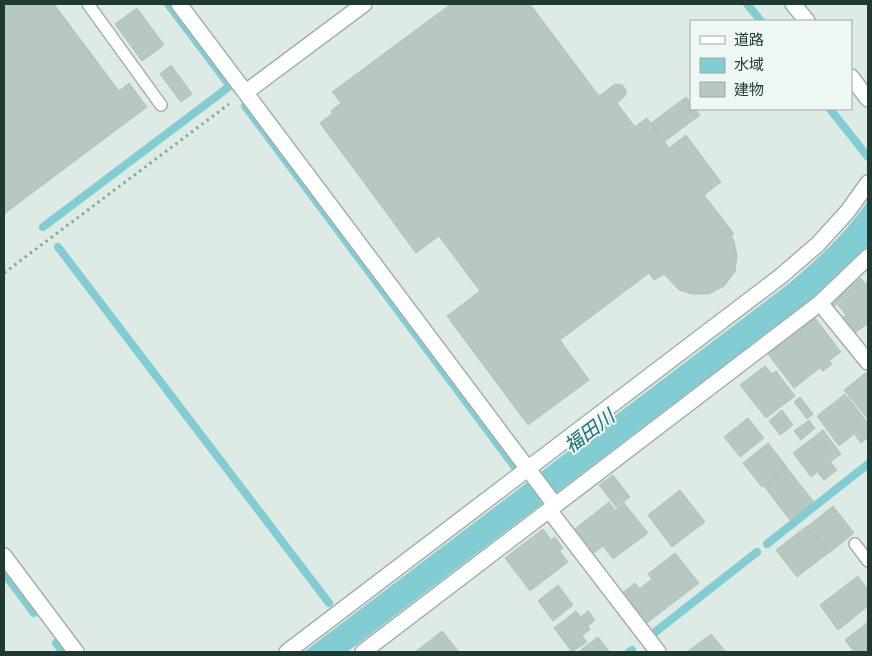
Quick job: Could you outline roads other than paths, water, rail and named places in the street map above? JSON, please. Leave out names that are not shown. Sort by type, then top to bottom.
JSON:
[{"type":"street","points":[[179,4],[529,471],[658,652]]},
{"type":"street","points":[[246,92],[364,4]]},
{"type":"street","points":[[793,4],[806,20]]},
{"type":"street","points":[[852,78],[868,99]]},
{"type":"street","points":[[287,652],[529,471],[781,276],[818,244],[848,211],[868,183]]},
{"type":"street","points":[[363,652],[552,505],[820,303],[868,257]]},
{"type":"street","points":[[820,303],[868,362]]},
{"type":"street","points":[[4,556],[76,652]]},
{"type":"lane","points":[[88,4],[161,105]]},
{"type":"lane","points":[[855,544],[868,561]]},
{"type":"water","points":[[868,201],[868,246],[810,300],[347,652],[304,652],[787,285],[830,246],[850,225]]},
{"type":"waterway","points":[[43,227],[230,86],[168,4]]},
{"type":"waterway","points":[[747,4],[760,20]]},
{"type":"waterway","points":[[245,106],[514,466]]},
{"type":"waterway","points":[[831,110],[868,157]]},
{"type":"waterway","points":[[58,247],[329,603]]},
{"type":"waterway","points":[[767,544],[868,464]]},
{"type":"waterway","points":[[654,633],[757,552]]},
{"type":"waterway","points":[[4,573],[34,613]]},
{"type":"waterway","points":[[56,643],[63,652]]},
{"type":"water label","name":"福田川","points":[[589,431]]}]
